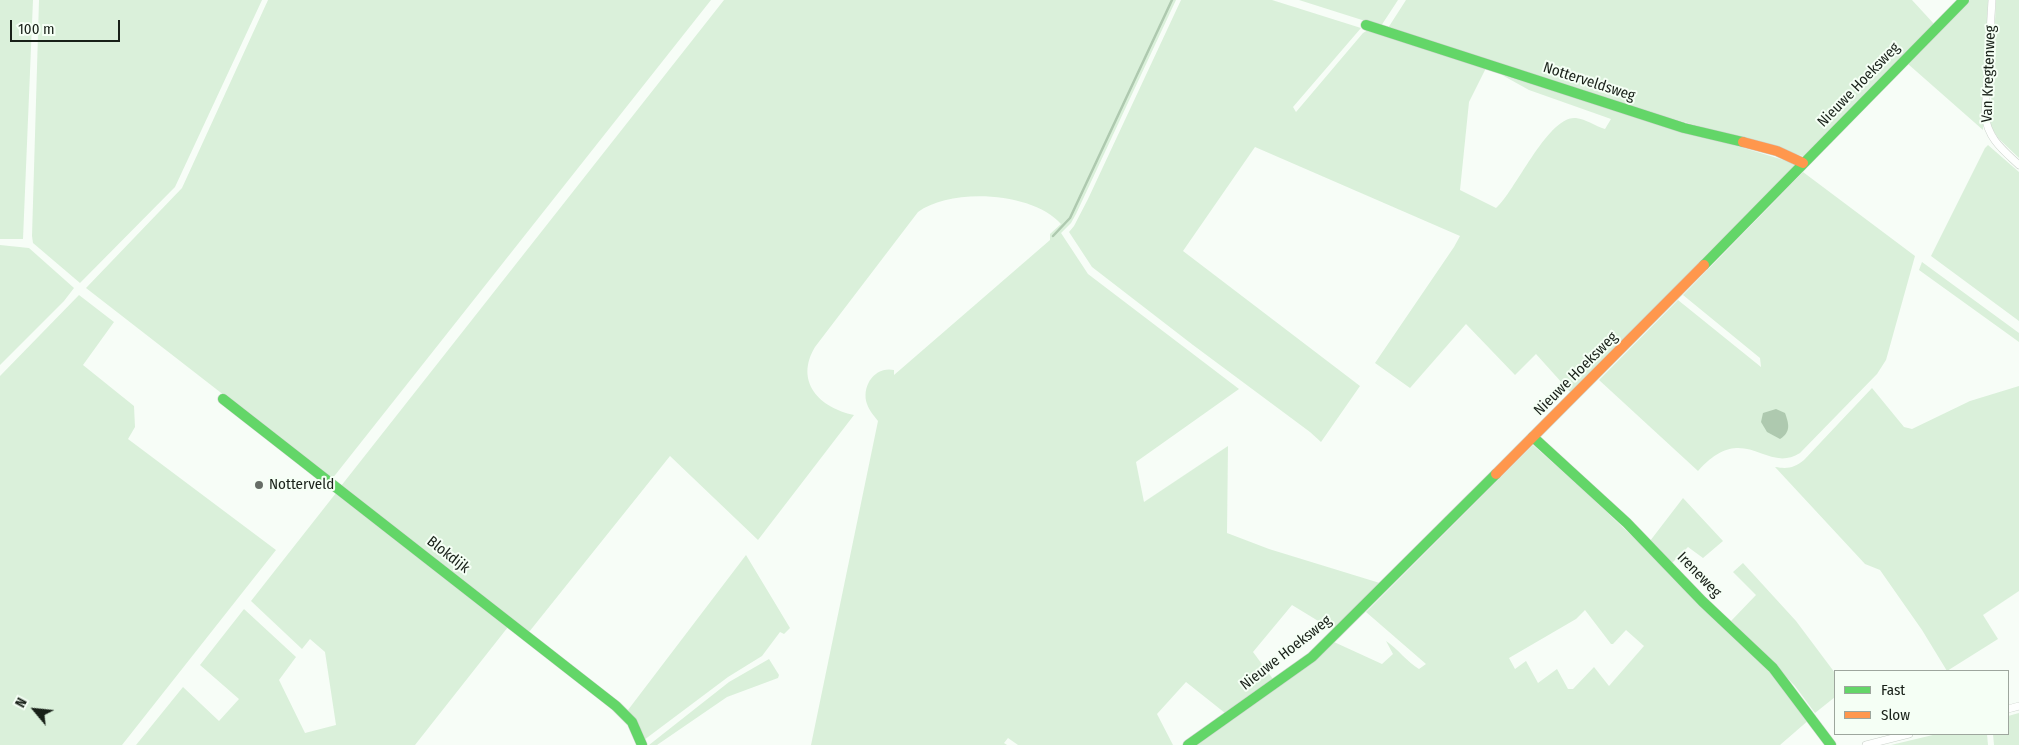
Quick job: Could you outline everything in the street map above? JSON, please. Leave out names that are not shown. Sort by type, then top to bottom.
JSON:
[{"type":"street","name":"Nieuwe Hoeksweg","points":[[1188,745],[1324,647],[1422,551],[1964,0]]},
{"type":"street","name":"Van Kregtenweg","points":[[1992,0],[1986,124],[1988,131],[1998,146],[2019,165]]},
{"type":"street","name":"Notterveldsweg","points":[[1366,25],[1502,71],[1689,130],[1780,153],[1803,164]]},
{"type":"street","name":"Blokdijk","points":[[223,398],[616,706],[632,722],[642,745]]},
{"type":"street","name":"Ireneweg","points":[[1533,438],[1627,522],[1702,601],[1773,668],[1831,745]]},
{"type":"street","points":[[1866,745],[1905,735]]},
{"type":"shaded area","points":[[0,0],[33,0],[23,239],[0,239]]},
{"type":"shaded area","points":[[39,0],[262,0],[175,187],[80,283],[33,243]]},
{"type":"shaded area","points":[[268,0],[711,0],[332,479],[86,288],[182,188]]},
{"type":"shaded area","points":[[724,0],[1176,0],[1076,214],[1071,223],[1061,233],[1088,274],[1239,389],[1136,462],[1144,502],[1228,446],[1227,533],[1269,549],[1383,584],[1333,630],[1292,605],[1253,652],[1273,679],[1225,713],[1186,682],[1157,714],[1173,745],[1018,745],[1008,738],[1004,743],[1007,745],[811,745],[878,421],[867,404],[866,391],[868,384],[881,371],[894,370],[894,375],[1050,240],[1050,234],[1061,224],[1048,213],[1032,205],[992,197],[971,196],[950,199],[933,204],[918,212],[815,347],[809,360],[807,371],[809,382],[814,392],[821,400],[831,406],[842,412],[854,415],[758,540],[670,456],[529,632],[341,486]]},
{"type":"shaded area","points":[[1181,0],[1272,0],[1361,28],[1293,107],[1296,112],[1363,33],[1368,30],[1486,68],[1469,102],[1460,190],[1496,208],[1543,141],[1565,120],[1576,118],[1605,129],[1611,119],[1529,90],[1502,75],[1797,164],[1797,166],[1572,394],[1536,354],[1515,375],[1466,324],[1410,388],[1375,363],[1460,236],[1255,147],[1183,251],[1360,386],[1321,442],[1092,267],[1069,232],[1088,199]]},
{"type":"shaded area","points":[[1299,0],[1398,0],[1381,26]]},
{"type":"shaded area","points":[[1406,0],[1912,0],[1935,25],[1806,157],[1670,118],[1388,28]]},
{"type":"shaded area","points":[[1970,0],[1988,0],[1983,130],[1908,64]]},
{"type":"shaded area","points":[[1996,0],[2019,0],[2019,158],[1999,139],[1990,126]]},
{"type":"shaded area","points":[[1988,145],[2019,172],[2019,321],[1931,256]]},
{"type":"shaded area","points":[[1803,172],[1915,256],[1886,360],[1877,374],[1800,453],[1787,458],[1776,458],[1742,448],[1729,449],[1714,456],[1698,471],[1599,380],[1678,300],[1761,367],[1760,358],[1683,295]]},
{"type":"shaded area","points":[[0,245],[29,248],[74,288],[64,301],[0,365]]},
{"type":"shaded area","points":[[1922,262],[2019,333],[2019,342],[1919,270]]},
{"type":"shaded area","points":[[79,295],[114,322],[83,365],[134,406],[135,427],[128,439],[276,550],[122,745],[0,745],[0,376]]},
{"type":"shaded area","points":[[2019,386],[2019,591],[1983,615],[1998,639],[1946,670],[1922,630],[1880,570],[1865,564],[1775,467],[1791,467],[1804,460],[1872,388],[1904,427],[1912,429],[1970,401]]},
{"type":"shaded area","points":[[1776,409],[1785,413],[1788,424],[1786,434],[1780,439],[1767,432],[1761,422],[1763,413]]},
{"type":"shaded area","points":[[1533,445],[1589,495],[1763,661],[1810,719],[1780,745],[1193,745],[1334,642],[1382,664],[1393,654],[1386,641],[1419,669],[1426,664],[1366,612]],"holes":[[[1585,610],[1611,644],[1626,630],[1644,646],[1609,686],[1594,667],[1573,689],[1568,689],[1557,669],[1538,683],[1526,661],[1515,669],[1509,658],[1576,619]]]},
{"type":"shaded area","points":[[336,493],[508,627],[415,745],[136,745],[183,687],[219,721],[239,699],[200,665],[244,609],[296,657],[279,680],[305,733],[336,725],[325,652],[310,639],[302,649],[251,601]]},
{"type":"shaded area","points":[[1683,498],[1723,541],[1703,558],[1688,547],[1672,563],[1650,541]]},
{"type":"shaded area","points":[[746,555],[790,628],[784,634],[780,632],[762,656],[728,677],[644,740],[637,723],[628,710]]},
{"type":"shaded area","points":[[1743,563],[1796,621],[1834,672],[1834,698],[1815,713],[1795,686],[1731,621],[1756,595],[1733,572]]},
{"type":"shaded area","points":[[769,659],[779,675],[778,678],[727,697],[657,745],[649,745],[729,682]]},
{"type":"shaded area","points":[[2019,713],[2019,745],[1994,745],[1993,735],[2009,735],[2009,716]]},
{"type":"shaded area","points":[[1933,735],[1987,735],[1988,745],[1891,745]]},
{"type":"waterway","points":[[1053,236],[1070,218],[1172,0]]},
{"type":"traffic: fast","points":[[1704,265],[1964,0]]},
{"type":"traffic: fast","points":[[1366,25],[1684,128],[1743,142]]},
{"type":"traffic: fast","points":[[223,399],[616,706],[632,722],[642,745]]},
{"type":"traffic: fast","points":[[1533,437],[1627,523],[1702,601],[1773,668],[1831,745]]},
{"type":"traffic: fast","points":[[1188,745],[1312,657],[1496,474]]},
{"type":"traffic: slow","points":[[1743,142],[1777,151],[1803,163]]},
{"type":"traffic: slow","points":[[1496,474],[1704,265]]},
{"type":"place","name":"Notterveld","points":[[259,485]]}]
